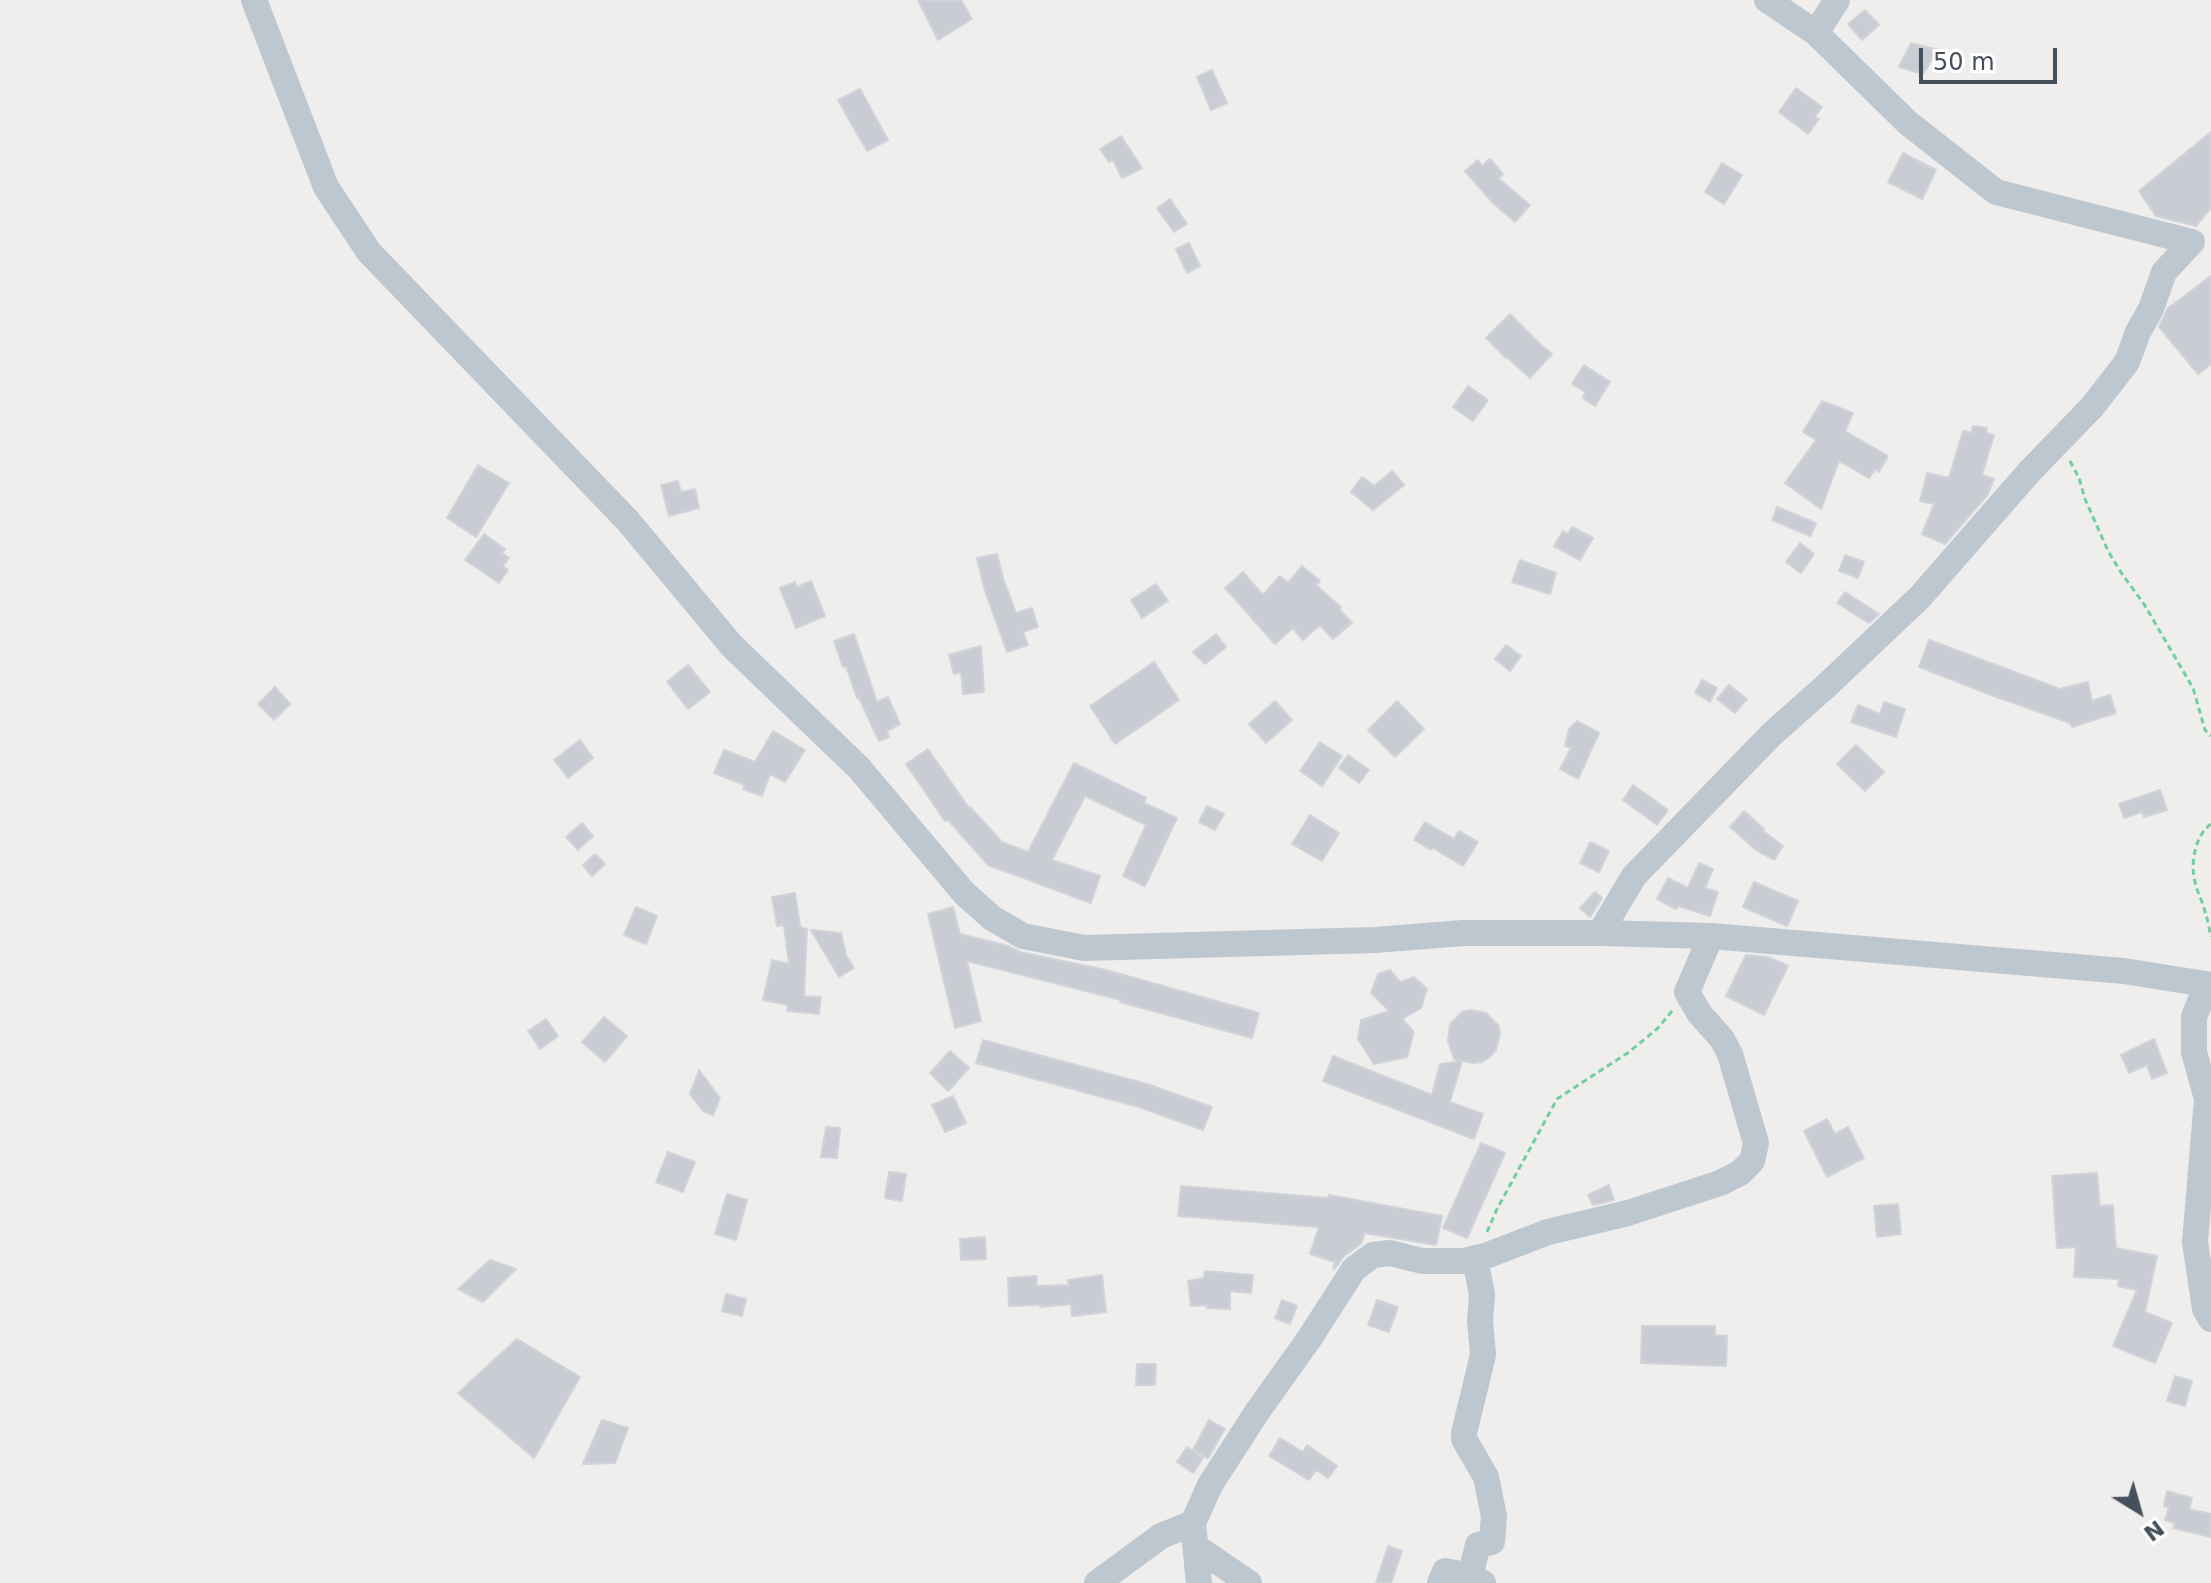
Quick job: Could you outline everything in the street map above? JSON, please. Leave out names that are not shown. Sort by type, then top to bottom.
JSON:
[{"type":"street","points":[[254,0],[326,187],[369,252],[628,521],[732,646],[859,768],[964,893],[992,918],[1023,936],[1084,948],[1375,940],[1463,933],[1711,936],[2124,971],[2209,985],[2194,1017],[2194,1052],[2207,1099],[2195,1242],[2205,1309],[2211,1319]]},
{"type":"street","points":[[1600,933],[1634,876],[1772,734],[1920,597],[2030,471],[2092,407],[2127,362],[2164,272],[2192,242],[1996,192],[1908,123],[1816,33],[1767,0]]},
{"type":"street","points":[[1816,33],[1837,0]]},
{"type":"street","points":[[1199,1583],[1194,1535],[1210,1485],[1354,1269],[1373,1255],[1390,1253],[1422,1261],[1464,1261],[1548,1232],[1628,1213],[1720,1183],[1740,1173],[1752,1161],[1756,1143],[1730,1054],[1687,992],[1711,936]]},
{"type":"street","points":[[1440,1583],[1445,1571],[1476,1580],[1478,1545],[1492,1542],[1494,1516],[1486,1477],[1464,1439],[1483,1355],[1480,1321],[1482,1295],[1475,1258]]},
{"type":"street","points":[[1097,1583],[1161,1536],[1194,1535],[1249,1583]]},
{"type":"path","points":[[2064,436],[2071,465],[2104,543],[2193,688],[2205,730],[2211,736]]},
{"type":"path","points":[[2211,824],[2201,832],[2197,845],[2194,880],[2211,937]]},
{"type":"path","points":[[1475,1258],[1497,1209],[1557,1099],[1629,1052],[1658,1028],[1687,992]]},
{"type":"building","points":[[918,0],[961,0],[972,19],[938,40]]},
{"type":"building","points":[[1865,10],[1879,25],[1862,40],[1848,24]]},
{"type":"building","points":[[1911,43],[1938,50],[1923,74],[1899,67]]},
{"type":"building","points":[[1212,70],[1227,103],[1211,110],[1197,77]]},
{"type":"building","points":[[1796,88],[1822,107],[1815,117],[1819,119],[1808,134],[1779,112]]},
{"type":"building","points":[[860,89],[888,140],[867,151],[838,100]]},
{"type":"building","points":[[2211,132],[2211,208],[2196,226],[2156,216],[2139,191]]},
{"type":"building","points":[[1121,136],[1142,168],[1122,178],[1113,160],[1109,162],[1100,149]]},
{"type":"building","points":[[1903,153],[1936,170],[1922,199],[1888,182]]},
{"type":"building","points":[[1490,159],[1503,174],[1498,178],[1530,205],[1515,222],[1493,203],[1465,171],[1478,160],[1482,166]]},
{"type":"building","points":[[1722,163],[1742,175],[1724,204],[1705,192]]},
{"type":"building","points":[[1170,199],[1187,224],[1174,232],[1157,208]]},
{"type":"building","points":[[1189,243],[1200,266],[1187,273],[1176,249]]},
{"type":"building","points":[[2211,276],[2211,364],[2198,374],[2159,327],[2168,308]]},
{"type":"building","points":[[1510,314],[1552,354],[1530,378],[1486,338]]},
{"type":"building","points":[[1584,365],[1610,382],[1595,406],[1583,398],[1585,392],[1572,384]]},
{"type":"building","points":[[1468,386],[1488,400],[1473,421],[1453,407]]},
{"type":"building","points":[[1822,401],[1853,413],[1845,431],[1888,456],[1879,472],[1875,469],[1869,478],[1839,461],[1821,509],[1785,483],[1816,440],[1803,432]]},
{"type":"building","points":[[1973,426],[1987,428],[1986,433],[1994,435],[1982,475],[1994,479],[1988,494],[1945,544],[1922,534],[1934,504],[1920,501],[1927,473],[1949,478],[1963,431],[1971,433]]},
{"type":"building","points":[[478,465],[509,483],[476,537],[447,518]]},
{"type":"building","points":[[1392,471],[1404,485],[1373,510],[1351,492],[1362,477],[1374,486]]},
{"type":"building","points":[[678,481],[681,492],[695,489],[699,508],[669,516],[661,485]]},
{"type":"building","points":[[1777,507],[1816,523],[1811,535],[1772,520]]},
{"type":"building","points":[[1572,527],[1593,538],[1580,560],[1554,546],[1563,531],[1568,534]]},
{"type":"building","points":[[484,534],[505,549],[502,553],[509,558],[503,566],[508,570],[499,583],[465,560]]},
{"type":"building","points":[[1800,543],[1814,554],[1801,573],[1786,562]]},
{"type":"building","points":[[997,554],[1016,613],[1032,608],[1038,627],[1023,632],[1028,645],[1007,652],[984,588],[977,558]]},
{"type":"building","points":[[1845,555],[1864,562],[1858,578],[1839,571]]},
{"type":"building","points":[[1520,560],[1556,573],[1550,594],[1512,582]]},
{"type":"building","points":[[1302,566],[1320,581],[1316,585],[1341,607],[1339,609],[1352,623],[1333,639],[1320,625],[1303,640],[1293,628],[1275,644],[1225,588],[1243,572],[1263,595],[1280,576],[1288,583]]},
{"type":"building","points":[[811,581],[825,616],[796,628],[780,588],[795,582],[797,587]]},
{"type":"building","points":[[1156,584],[1168,601],[1142,618],[1131,600]]},
{"type":"building","points":[[1845,592],[1879,614],[1869,623],[1837,603]]},
{"type":"building","points":[[854,634],[877,702],[888,697],[900,724],[887,731],[889,737],[879,741],[857,698],[846,666],[843,667],[834,641]]},
{"type":"building","points":[[1216,634],[1226,647],[1205,664],[1193,652]]},
{"type":"building","points":[[1929,640],[2060,689],[2088,682],[2092,701],[2110,695],[2116,713],[2072,727],[2070,723],[1919,667]]},
{"type":"building","points":[[1506,645],[1521,656],[1510,671],[1495,659]]},
{"type":"building","points":[[981,646],[984,692],[963,694],[961,672],[954,674],[949,655]]},
{"type":"building","points":[[1154,662],[1179,700],[1115,744],[1090,706]]},
{"type":"building","points":[[688,665],[710,692],[688,709],[667,682]]},
{"type":"building","points":[[1702,680],[1717,688],[1710,702],[1695,693]]},
{"type":"building","points":[[1729,685],[1747,699],[1735,713],[1717,699]]},
{"type":"building","points":[[275,687],[290,704],[274,720],[258,704]]},
{"type":"building","points":[[1275,701],[1292,720],[1266,743],[1249,724]]},
{"type":"building","points":[[1397,701],[1424,729],[1395,757],[1368,730]]},
{"type":"building","points":[[1884,702],[1905,709],[1896,737],[1851,722],[1858,705],[1880,714]]},
{"type":"building","points":[[1577,721],[1599,733],[1578,779],[1560,769],[1571,748],[1565,746],[1569,729]]},
{"type":"building","points":[[773,731],[805,750],[785,782],[770,774],[762,796],[743,789],[745,785],[714,773],[724,750],[755,762]]},
{"type":"building","points":[[580,740],[593,758],[568,778],[554,760]]},
{"type":"building","points":[[1320,742],[1342,756],[1322,786],[1300,771]]},
{"type":"building","points":[[1856,745],[1884,772],[1865,791],[1837,764]]},
{"type":"building","points":[[928,749],[969,808],[1002,842],[1028,852],[1074,763],[1146,798],[1144,803],[1177,818],[1145,886],[1123,876],[1146,825],[1085,796],[1052,860],[1100,876],[1091,903],[988,865],[948,820],[945,821],[906,764]]},
{"type":"building","points":[[1348,755],[1369,770],[1359,783],[1339,768]]},
{"type":"building","points":[[1633,785],[1668,810],[1657,825],[1623,800]]},
{"type":"building","points":[[2160,790],[2167,810],[2144,817],[2142,812],[2124,818],[2119,804]]},
{"type":"building","points":[[1207,806],[1224,814],[1215,830],[1199,822]]},
{"type":"building","points":[[1744,811],[1783,846],[1774,860],[1756,850],[1730,827]]},
{"type":"building","points":[[1310,815],[1339,833],[1322,861],[1292,844]]},
{"type":"building","points":[[1425,822],[1454,839],[1459,831],[1478,842],[1463,866],[1414,840]]},
{"type":"building","points":[[582,823],[593,836],[578,850],[566,837]]},
{"type":"building","points":[[1590,842],[1609,851],[1599,872],[1580,863]]},
{"type":"building","points":[[595,854],[605,864],[592,876],[583,865]]},
{"type":"building","points":[[1699,863],[1713,869],[1705,888],[1718,892],[1710,916],[1678,906],[1676,909],[1657,899],[1668,878],[1688,888]]},
{"type":"building","points":[[1754,882],[1798,901],[1787,926],[1743,907]]},
{"type":"building","points":[[1595,892],[1602,898],[1590,917],[1580,908]]},
{"type":"building","points":[[795,893],[800,926],[807,929],[804,996],[821,997],[819,1014],[787,1011],[788,1005],[763,1000],[772,960],[789,964],[784,925],[777,926],[772,897]]},
{"type":"building","points":[[636,907],[657,916],[646,944],[624,935]]},
{"type":"building","points":[[953,907],[960,934],[1020,952],[1106,970],[1259,1013],[1252,1038],[1121,1000],[967,961],[981,1021],[955,1028],[928,914]]},
{"type":"building","points":[[811,930],[841,933],[846,955],[854,968],[839,977]]},
{"type":"building","points":[[1746,955],[1768,957],[1788,966],[1764,1015],[1726,996]]},
{"type":"building","points":[[1390,970],[1400,982],[1414,977],[1427,989],[1421,1008],[1402,1019],[1414,1032],[1407,1057],[1374,1064],[1358,1039],[1361,1020],[1389,1011],[1371,993],[1378,974]]},
{"type":"building","points":[[1462,1012],[1486,1013],[1498,1025],[1500,1033],[1496,1050],[1482,1062],[1454,1059],[1448,1041],[1450,1024]]},
{"type":"building","points":[[604,1017],[627,1036],[605,1062],[582,1042]]},
{"type":"building","points":[[546,1019],[558,1036],[540,1049],[528,1031]]},
{"type":"building","points":[[2154,1039],[2167,1073],[2152,1079],[2147,1065],[2129,1073],[2121,1055]]},
{"type":"building","points":[[983,1040],[1147,1084],[1212,1107],[1203,1130],[1139,1107],[976,1063]]},
{"type":"building","points":[[950,1051],[969,1068],[948,1091],[930,1073]]},
{"type":"building","points":[[1333,1056],[1432,1095],[1440,1064],[1462,1061],[1450,1102],[1483,1114],[1474,1139],[1323,1081]]},
{"type":"building","points":[[699,1070],[720,1098],[713,1115],[703,1111],[690,1094]]},
{"type":"building","points":[[953,1096],[966,1123],[945,1132],[932,1105]]},
{"type":"building","points":[[1827,1119],[1835,1134],[1848,1127],[1864,1158],[1827,1177],[1804,1131]]},
{"type":"building","points":[[826,1127],[840,1128],[837,1158],[821,1157]]},
{"type":"building","points":[[1481,1143],[1505,1153],[1467,1238],[1443,1228]]},
{"type":"building","points":[[668,1152],[695,1162],[683,1192],[656,1182]]},
{"type":"building","points":[[889,1172],[906,1174],[902,1201],[885,1198]]},
{"type":"building","points":[[2097,1173],[2100,1206],[2113,1205],[2116,1248],[2157,1256],[2145,1312],[2172,1323],[2155,1363],[2113,1346],[2137,1290],[2118,1286],[2119,1279],[2074,1277],[2076,1247],[2057,1248],[2052,1176]]},
{"type":"building","points":[[1609,1185],[1614,1200],[1593,1205],[1588,1195]]},
{"type":"building","points":[[1181,1186],[1328,1198],[1329,1195],[1442,1216],[1436,1245],[1365,1233],[1361,1244],[1344,1256],[1335,1269],[1335,1262],[1310,1254],[1319,1227],[1178,1216]]},
{"type":"building","points":[[727,1194],[747,1200],[736,1240],[715,1234]]},
{"type":"building","points":[[1898,1204],[1901,1234],[1877,1237],[1874,1206]]},
{"type":"building","points":[[985,1237],[986,1259],[961,1260],[960,1239]]},
{"type":"building","points":[[490,1260],[516,1269],[483,1302],[458,1289]]},
{"type":"building","points":[[1205,1271],[1253,1275],[1251,1293],[1230,1291],[1230,1309],[1191,1306],[1188,1281],[1204,1278]]},
{"type":"building","points":[[1102,1275],[1106,1312],[1072,1316],[1071,1304],[1009,1306],[1008,1278],[1036,1276],[1037,1286],[1069,1285],[1068,1280]]},
{"type":"building","points":[[726,1294],[746,1299],[742,1316],[722,1311]]},
{"type":"building","points":[[1282,1300],[1297,1306],[1290,1324],[1275,1318]]},
{"type":"building","points":[[1377,1300],[1398,1307],[1389,1332],[1368,1325]]},
{"type":"building","points":[[1642,1326],[1715,1326],[1715,1335],[1727,1336],[1726,1366],[1641,1363]]},
{"type":"building","points":[[517,1339],[580,1377],[534,1458],[458,1393]]},
{"type":"building","points":[[1137,1364],[1156,1364],[1155,1385],[1136,1385]]},
{"type":"building","points":[[2175,1376],[2192,1381],[2185,1406],[2167,1401]]},
{"type":"building","points":[[602,1420],[628,1428],[615,1463],[583,1464]]},
{"type":"building","points":[[1209,1420],[1225,1429],[1208,1458],[1193,1450]]},
{"type":"building","points":[[1280,1438],[1303,1452],[1307,1445],[1337,1466],[1328,1478],[1316,1470],[1309,1480],[1269,1456]]},
{"type":"building","points":[[1187,1447],[1203,1458],[1193,1473],[1177,1462]]},
{"type":"building","points":[[2167,1491],[2192,1498],[2189,1509],[2211,1514],[2211,1537],[2173,1528],[2175,1523],[2165,1520],[2169,1507],[2164,1506]]},
{"type":"building","points":[[1388,1546],[1402,1551],[1391,1583],[1376,1583]]}]
